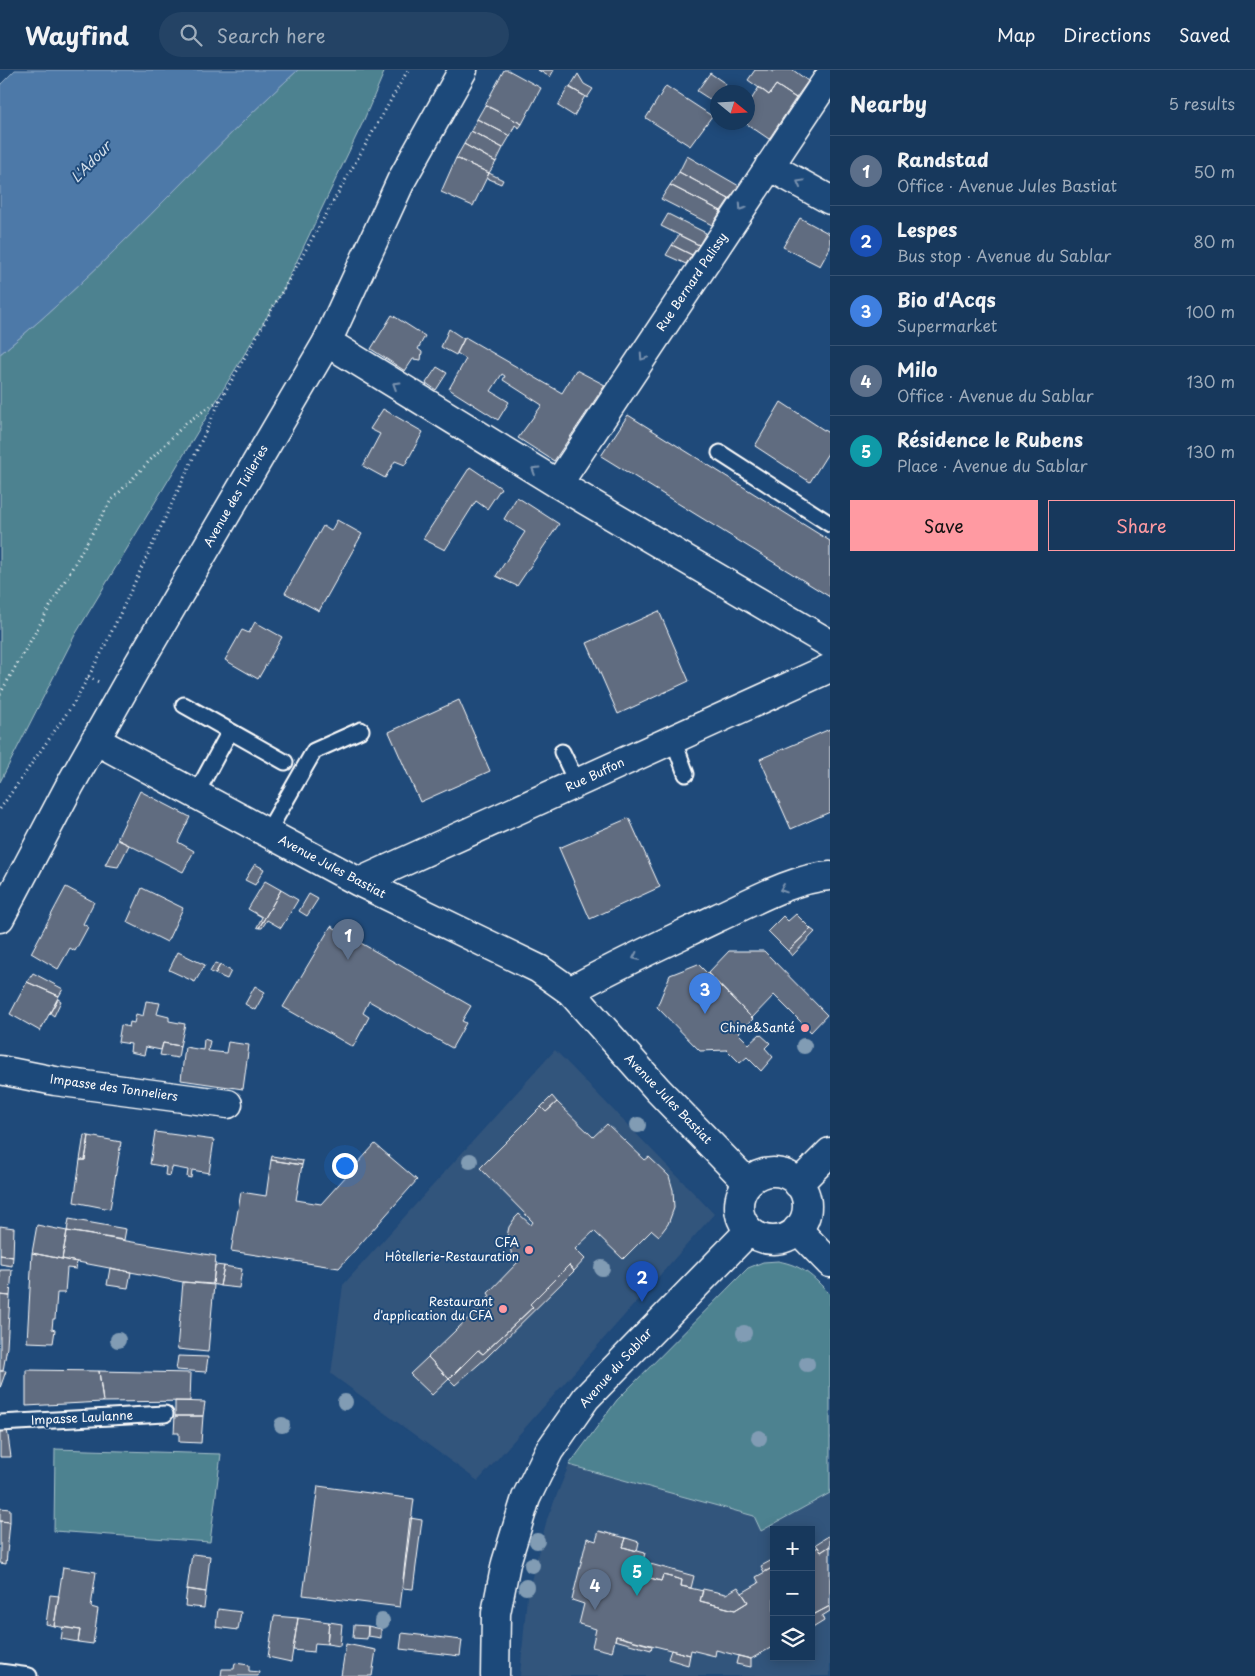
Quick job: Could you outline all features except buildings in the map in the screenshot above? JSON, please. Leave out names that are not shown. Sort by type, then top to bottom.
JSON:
[{"type":"street","name":"Avenue des Tuileries","points":[[0,918],[95,740],[327,342],[401,181],[463,70]]},
{"type":"street","name":"Rue Bernard Palissy","points":[[558,484],[769,166],[819,75]]},
{"type":"street","points":[[769,166],[830,200]]},
{"type":"street","points":[[327,342],[558,484],[830,644]]},
{"type":"street","name":"Rue Buffon","points":[[360,882],[830,668]]},
{"type":"street","name":"Avenue Jules Bastiat","points":[[95,740],[360,882],[539,969],[570,990],[658,1090],[748,1182]]},
{"type":"street","points":[[570,990],[770,893],[819,876],[830,876]]},
{"type":"street","name":"Impasse des Tonneliers","points":[[0,1070],[55,1080],[228,1104]]},
{"type":"street","points":[[798,1184],[830,1152]]},
{"type":"street","points":[[774,1172],[782,1174],[798,1184],[806,1202],[803,1221],[798,1229],[790,1236],[771,1240],[761,1238],[749,1230],[739,1212],[742,1191],[748,1182],[764,1173],[774,1172]]},
{"type":"street","points":[[798,1229],[830,1263]]},
{"type":"street","name":"Avenue du Sablar","points":[[495,1676],[496,1613],[506,1563],[526,1498],[549,1452],[586,1398],[749,1230]]},
{"type":"lane","points":[[720,454],[830,524]]},
{"type":"lane","points":[[184,705],[285,762]]},
{"type":"lane","points":[[267,833],[314,752],[361,730]]},
{"type":"lane","points":[[196,794],[230,731]]},
{"type":"lane","points":[[673,740],[686,774]]},
{"type":"lane","points":[[562,752],[578,783]]},
{"type":"lane","name":"Impasse Laulanne","points":[[0,1423],[165,1414]]},
{"type":"lane","points":[[0,1672],[29,1676]]},
{"type":"path","points":[[0,809],[74,703],[103,650],[221,399],[408,70]]},
{"type":"path","points":[[0,694],[110,502],[186,423],[221,399]]},
{"type":"shaded area","name":"CFA Hôtellerie-Restauration","points":[[555,1050],[714,1214],[478,1481],[331,1374],[343,1285]]},
{"type":"shaded area","points":[[569,1465],[755,1516],[761,1531],[770,1526],[770,1661],[815,1661],[815,1526],[770,1526],[830,1493],[830,1676],[520,1676],[527,1596],[547,1519]]},
{"type":"green space","points":[[298,70],[385,70],[363,122],[283,290],[75,635],[0,782],[0,354],[39,321],[114,251],[223,141]]},
{"type":"green space","points":[[778,1261],[795,1266],[812,1277],[830,1294],[830,1493],[761,1531],[754,1516],[569,1465],[617,1400],[748,1268],[763,1262]]},
{"type":"green space","points":[[55,1449],[221,1454],[210,1542],[54,1531]]},
{"type":"water","name":"L'Adour","points":[[15,70],[298,70],[223,141],[114,251],[39,321],[0,354],[0,85]]},
{"type":"place","name":"Randstad","points":[[348,960]]},
{"type":"place","name":"Bio d'Acqs","points":[[705,1014]]},
{"type":"place","name":"Chine&Santé","points":[[805,1028]]},
{"type":"place","name":"CFA Hôtellerie-Restauration","points":[[529,1250]]},
{"type":"place","name":"Lespes","points":[[642,1302]]},
{"type":"place","name":"Restaurant d'application du CFA","points":[[503,1309]]},
{"type":"place","name":"Résidence le Rubens","points":[[637,1596]]},
{"type":"place","name":"Milo","points":[[595,1610]]}]
